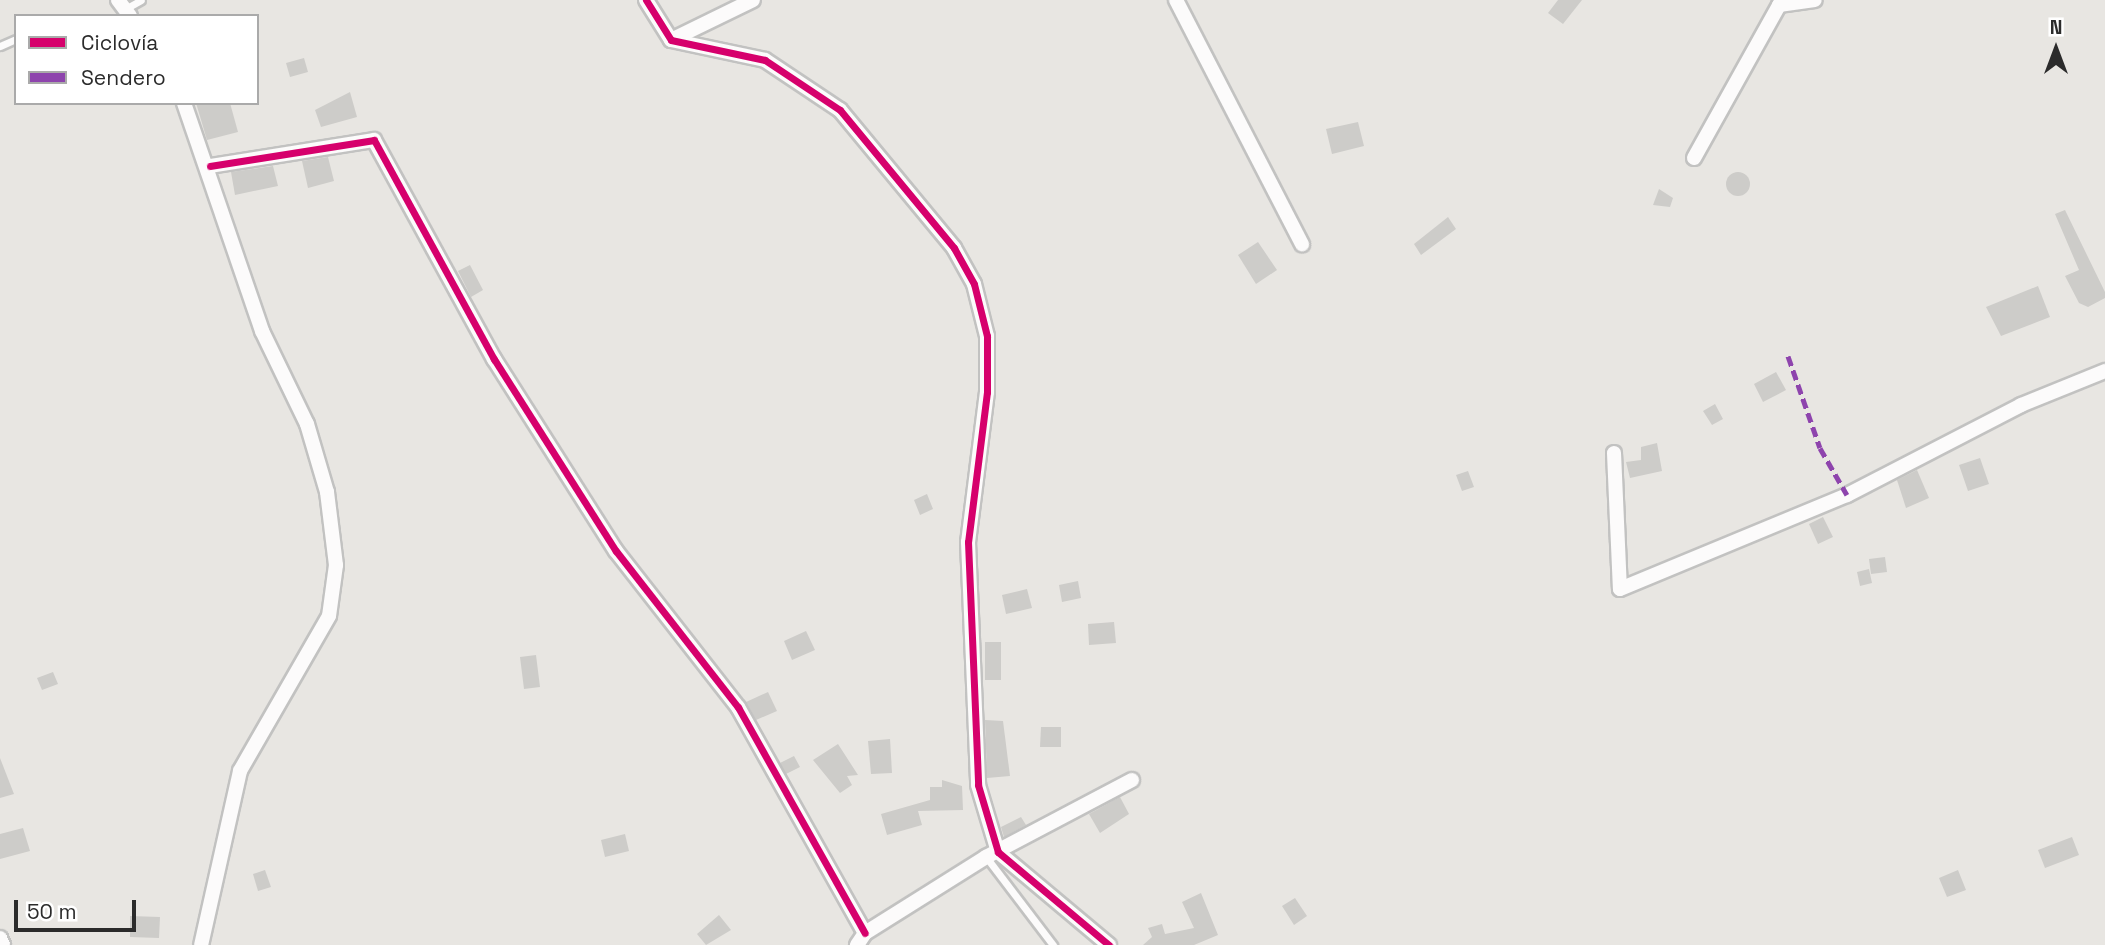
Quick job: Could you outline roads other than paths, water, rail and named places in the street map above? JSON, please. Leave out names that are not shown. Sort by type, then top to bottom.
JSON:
[{"type":"street","points":[[646,0],[671,40],[765,60],[840,110],[954,248],[974,284],[987,336],[987,392],[968,542],[978,785],[992,854],[1110,945]]},
{"type":"street","points":[[671,40],[753,0]]},
{"type":"street","points":[[1177,0],[1302,244]]},
{"type":"street","points":[[1694,158],[1779,5],[1815,0]]},
{"type":"street","points":[[185,105],[210,166],[262,331],[307,424],[327,492],[335,565],[328,616],[240,771],[201,945]]},
{"type":"street","points":[[210,166],[374,140],[494,359],[616,551],[738,708],[861,939],[992,854],[1132,780]]},
{"type":"street","points":[[1614,453],[1620,589],[1847,495],[2021,405],[2105,371]]},
{"type":"street","points":[[0,939],[3,945]]},
{"type":"lane","points":[[124,8],[141,0]]},
{"type":"lane","points":[[992,854],[1053,945]]}]
